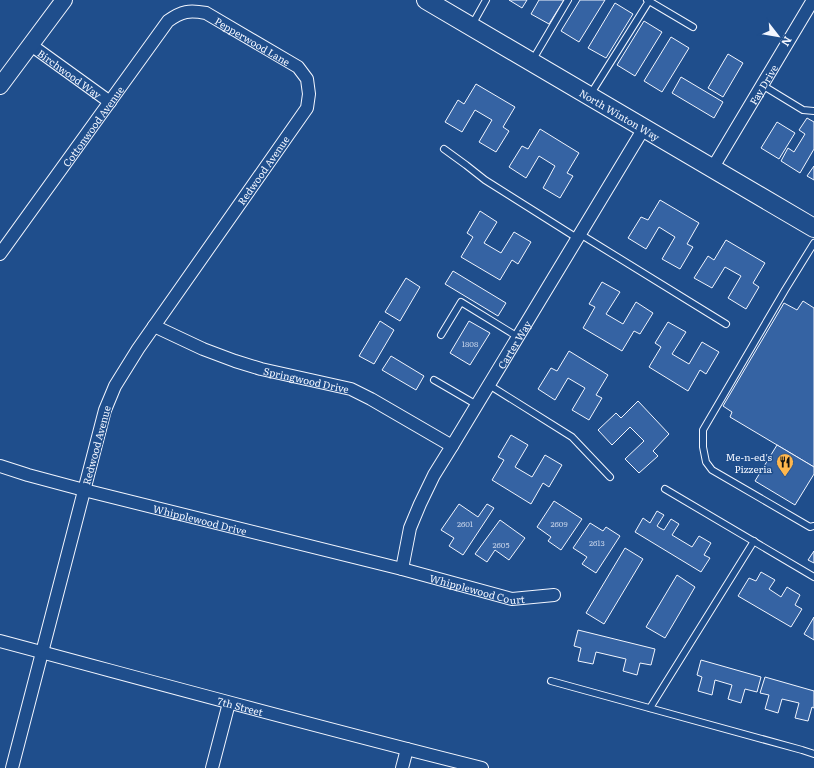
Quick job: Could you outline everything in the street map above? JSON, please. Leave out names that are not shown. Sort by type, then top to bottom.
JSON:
[{"type":"main road","name":"North Winton Way","points":[[426,0],[814,228]]},
{"type":"street","points":[[0,86],[64,0]]},
{"type":"street","name":"Fay Drive","points":[[712,169],[813,0]]},
{"type":"street","name":"Pepperwood Lane","points":[[194,11],[206,13],[298,67],[307,79]]},
{"type":"street","name":"Cottonwood Avenue","points":[[0,254],[168,21],[179,14],[194,11]]},
{"type":"street","name":"Birchwood Way","points":[[30,45],[110,102]]},
{"type":"street","name":"Redwood Avenue","points":[[12,768],[105,410],[114,386],[154,326],[307,108],[309,94],[307,79]]},
{"type":"street","name":"Carter Way","points":[[402,569],[410,528],[434,475],[644,128]]},
{"type":"street","name":"Springwood Drive","points":[[154,326],[203,349],[235,361],[261,369],[351,389],[371,398],[452,446]]},
{"type":"street","name":"Whipplewood Drive","points":[[0,466],[84,490],[402,569]]},
{"type":"street","name":"Whipplewood Court","points":[[402,569],[512,599],[554,595]]},
{"type":"street","name":"7th Street","points":[[0,641],[229,703],[482,768]]},
{"type":"street","points":[[212,768],[229,703]]},
{"type":"street","points":[[402,768],[407,749]]},
{"type":"lane","points":[[471,26],[486,0]]},
{"type":"lane","points":[[531,62],[568,0]]},
{"type":"lane","points":[[589,96],[648,0],[693,27]]},
{"type":"lane","points":[[762,85],[803,110],[814,111]]},
{"type":"lane","points":[[444,149],[485,180],[686,298],[726,324]]},
{"type":"lane","points":[[814,243],[703,430],[703,447],[706,462],[712,470],[810,527],[814,526]]},
{"type":"lane","points":[[441,335],[461,302],[518,337]]},
{"type":"lane","points":[[434,380],[477,405]]},
{"type":"lane","points":[[489,385],[572,437],[610,476]]},
{"type":"lane","points":[[665,489],[814,577]]},
{"type":"lane","points":[[650,708],[754,541]]},
{"type":"lane","points":[[551,681],[814,754]]},
{"type":"building","points":[[509,0],[527,0],[522,8]]},
{"type":"building","points":[[539,0],[564,0],[549,24],[531,14]]},
{"type":"building","points":[[580,0],[605,0],[579,42],[561,31]]},
{"type":"building","points":[[615,3],[633,14],[606,58],[588,48]]},
{"type":"building","points":[[644,21],[662,32],[635,76],[617,65]]},
{"type":"building","points":[[671,37],[689,48],[662,92],[644,81]]},
{"type":"building","points":[[728,54],[743,63],[723,97],[708,88]]},
{"type":"building","points":[[681,77],[723,102],[714,118],[672,93]]},
{"type":"building","points":[[476,84],[515,107],[503,127],[509,131],[496,152],[479,142],[492,120],[475,110],[462,132],[445,122],[458,100],[464,104]]},
{"type":"building","points":[[807,118],[814,122],[814,149],[800,173],[781,161],[788,148],[794,152],[805,134],[799,130]]},
{"type":"building","points":[[777,122],[795,133],[779,159],[761,148]]},
{"type":"building","points":[[540,129],[579,153],[567,173],[573,176],[560,198],[543,188],[555,166],[539,156],[526,178],[509,167],[522,146],[528,149]]},
{"type":"building","points":[[814,166],[814,180],[807,176]]},
{"type":"building","points":[[660,200],[699,223],[687,244],[693,247],[680,269],[662,259],[675,237],[659,227],[646,249],[628,238],[641,217],[648,220]]},
{"type":"building","points":[[480,211],[497,222],[484,243],[501,253],[514,232],[531,242],[518,264],[512,260],[500,280],[461,257],[473,237],[467,233]]},
{"type":"building","points":[[726,240],[765,263],[753,283],[759,287],[746,309],[728,298],[741,276],[725,267],[712,288],[694,278],[708,256],[714,260]]},
{"type":"building","points":[[453,271],[506,303],[498,316],[445,284]]},
{"type":"building","points":[[406,278],[420,287],[400,321],[385,312]]},
{"type":"building","points":[[602,282],[620,292],[606,314],[623,324],[636,302],[653,313],[640,334],[634,331],[622,351],[583,328],[595,307],[589,304]]},
{"type":"building","points":[[803,301],[814,308],[814,467],[730,417],[732,412],[723,406],[784,303],[797,310]]},
{"type":"building","points":[[380,321],[394,330],[374,364],[359,356]]},
{"type":"building","points":[[469,321],[490,333],[470,365],[450,353]]},
{"type":"building","points":[[668,322],[686,332],[672,354],[689,364],[702,342],[719,352],[706,374],[700,370],[688,391],[649,367],[661,347],[655,343]]},
{"type":"building","points":[[569,351],[608,375],[596,395],[602,398],[589,420],[572,410],[585,388],[568,378],[555,400],[538,389],[551,368],[557,371]]},
{"type":"building","points":[[391,356],[424,376],[416,390],[382,370]]},
{"type":"building","points":[[638,401],[669,434],[653,451],[658,456],[639,473],[625,459],[644,441],[630,427],[612,445],[598,430],[616,413],[621,418]]},
{"type":"building","points":[[511,435],[528,445],[515,467],[532,477],[545,455],[562,465],[549,487],[543,483],[531,504],[492,480],[504,460],[498,457]]},
{"type":"building","name":"Me-n-ed's Pizzeria","points":[[777,445],[814,467],[814,474],[795,505],[755,481]]},
{"type":"building","points":[[554,501],[582,519],[561,550],[548,541],[551,537],[537,527]]},
{"type":"building","points":[[459,504],[478,517],[487,504],[494,508],[463,555],[449,546],[454,538],[441,530]]},
{"type":"building","points":[[657,511],[664,515],[657,526],[664,530],[671,519],[679,524],[672,535],[692,547],[699,536],[711,543],[704,555],[710,558],[701,572],[635,532],[643,518],[650,523]]},
{"type":"building","points":[[500,520],[525,538],[509,560],[495,550],[487,562],[475,554]]},
{"type":"building","points":[[590,523],[603,531],[606,527],[620,536],[596,573],[582,564],[587,557],[573,548]]},
{"type":"building","points":[[625,548],[643,559],[604,624],[586,613]]},
{"type":"building","points":[[814,551],[814,563],[808,560]]},
{"type":"building","points":[[761,572],[775,580],[769,589],[781,597],[787,587],[800,595],[795,605],[802,609],[791,627],[738,596],[749,578],[756,581]]},
{"type":"building","points":[[677,575],[695,587],[665,638],[646,627]]},
{"type":"building","points":[[814,617],[814,640],[804,634]]},
{"type":"building","points":[[578,630],[655,649],[651,665],[640,663],[637,675],[623,671],[626,659],[596,652],[593,664],[578,661],[581,648],[574,646]]},
{"type":"building","points":[[701,660],[761,677],[757,692],[745,689],[741,703],[728,699],[732,685],[715,680],[712,695],[698,691],[702,677],[697,675]]},
{"type":"building","points":[[765,677],[814,691],[814,708],[812,707],[808,721],[795,718],[799,703],[782,699],[778,713],[765,709],[769,695],[760,693]]},
{"type":"place","name":"Me-n-ed's Pizzeria","points":[[785,477]]}]
